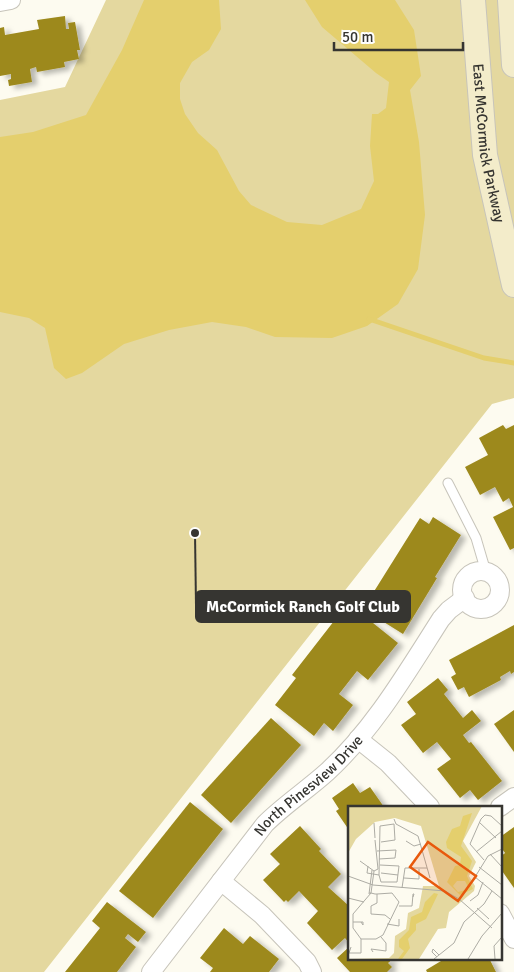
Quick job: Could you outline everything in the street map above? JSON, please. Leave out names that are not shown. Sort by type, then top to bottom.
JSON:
[{"type":"main road","name":"East McCormick Parkway","points":[[473,0],[484,155],[514,285]]},
{"type":"main road","points":[[510,0],[514,65]]},
{"type":"street","points":[[0,2],[11,0]]},
{"type":"street","points":[[479,571],[492,574],[500,585],[496,602],[486,608],[480,609],[470,604],[465,598],[463,588],[468,577],[479,571]]},
{"type":"street","name":"North Pinesview Drive","points":[[151,972],[265,824],[281,808],[327,772],[358,739],[402,681],[441,619],[449,610],[465,598]]},
{"type":"street","points":[[358,739],[388,763],[429,806]]},
{"type":"street","points":[[501,806],[514,797]]},
{"type":"street","points":[[221,881],[262,915],[307,962],[312,972]]},
{"type":"street","points":[[502,917],[514,939]]},
{"type":"lane","points":[[448,483],[476,538],[486,572]]},
{"type":"shaded area","points":[[106,0],[514,0],[514,398],[492,404],[44,972],[0,972],[0,100],[65,87]]},
{"type":"shaded area","points":[[144,0],[219,0],[221,29],[209,50],[192,62],[180,83],[180,99],[185,114],[198,133],[217,150],[239,191],[251,205],[287,222],[322,225],[361,209],[374,181],[370,146],[372,114],[378,114],[386,108],[389,82],[322,27],[305,0],[395,0],[414,30],[421,76],[410,90],[419,142],[425,215],[418,269],[398,304],[367,326],[332,338],[275,337],[246,327],[212,322],[169,330],[124,344],[82,373],[66,379],[54,368],[45,328],[29,318],[0,312],[0,137],[33,132],[86,115],[122,50]]},
{"type":"building","points":[[65,16],[66,29],[69,29],[68,23],[75,22],[80,50],[77,50],[79,59],[64,62],[65,67],[37,72],[36,67],[30,69],[32,82],[9,86],[8,80],[11,79],[11,74],[0,76],[0,28],[4,27],[5,35],[39,29],[37,20]]},
{"type":"building","points":[[503,425],[506,429],[514,425],[514,548],[510,550],[493,517],[513,507],[509,498],[503,502],[495,487],[480,495],[465,467],[488,455],[479,438]]},
{"type":"building","points":[[433,517],[461,535],[403,634],[363,609],[420,518],[429,524]]},
{"type":"building","points":[[348,603],[398,643],[368,680],[357,671],[339,694],[353,705],[333,731],[324,723],[314,736],[275,705],[296,678],[292,675]]},
{"type":"building","points":[[514,625],[514,672],[511,674],[510,671],[500,677],[501,680],[469,697],[464,687],[458,690],[451,677],[456,674],[449,660]]},
{"type":"building","points":[[438,678],[448,690],[444,694],[463,718],[472,710],[481,721],[463,735],[469,743],[471,742],[502,781],[478,800],[470,790],[460,798],[437,769],[451,759],[437,742],[423,753],[401,725],[416,714],[407,702]]},
{"type":"building","points":[[514,710],[514,752],[494,724]]},
{"type":"building","points":[[271,718],[301,745],[231,823],[201,795]]},
{"type":"building","points":[[353,783],[360,793],[370,787],[383,806],[348,806],[348,829],[336,811],[339,809],[332,798]]},
{"type":"building","points":[[190,802],[223,829],[153,918],[119,891]]},
{"type":"building","points":[[300,826],[321,849],[319,851],[341,874],[328,887],[348,905],[348,942],[345,938],[332,950],[307,923],[318,911],[299,891],[288,902],[286,900],[284,902],[263,880],[280,864],[270,854]]},
{"type":"building","points":[[514,827],[514,888],[502,871],[502,855],[505,853],[502,849],[502,836]]},
{"type":"building","points":[[107,902],[146,932],[138,942],[128,934],[125,938],[136,947],[117,972],[65,972],[100,928],[92,921]]},
{"type":"building","points":[[224,928],[243,944],[250,936],[279,959],[269,972],[210,972],[213,968],[200,958]]},
{"type":"building","points":[[348,948],[348,960],[392,960],[388,963],[392,967],[387,972],[350,972],[337,958]]},
{"type":"building","points":[[443,960],[490,960],[496,972],[427,972],[426,970]]},
{"type":"waterway","points":[[369,319],[484,358],[514,363]]},
{"type":"place","name":"McCormick Ranch Golf Club","points":[[195,533]]}]
